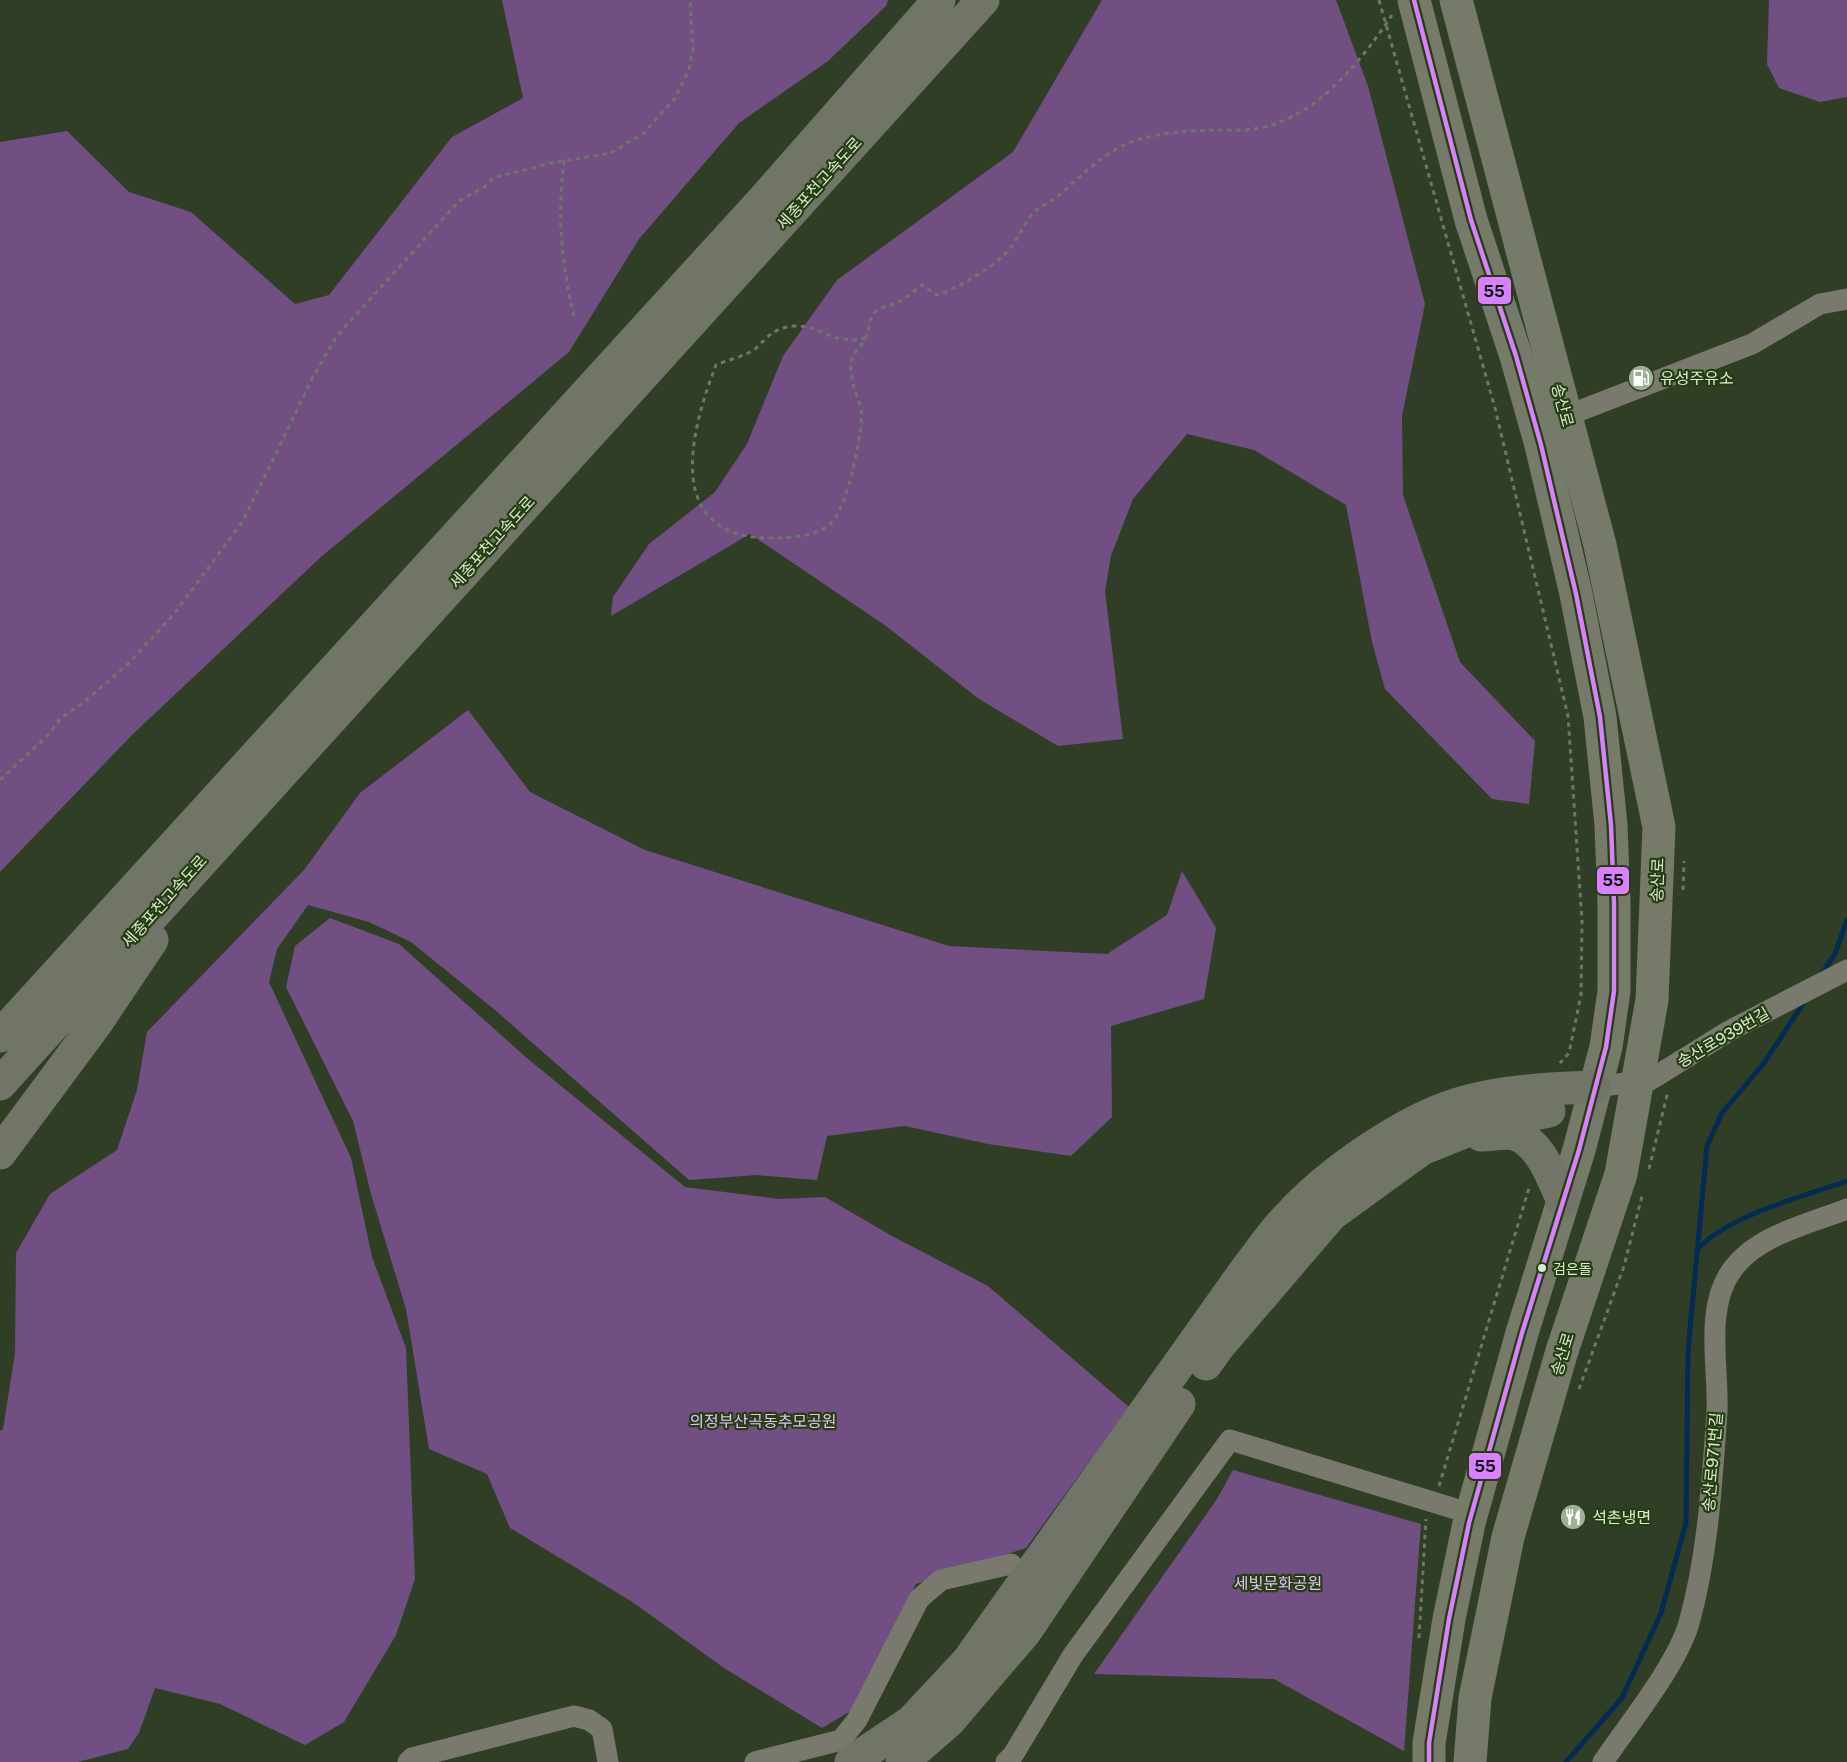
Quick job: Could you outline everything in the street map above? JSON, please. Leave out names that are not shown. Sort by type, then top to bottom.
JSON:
[{"type":"highway","name":"세종포천고속도로","points":[[0,1036],[763,200],[939,0]]},
{"type":"highway","name":"세종포천고속도로","points":[[0,1084],[983,0]]},
{"type":"highway","points":[[0,1153],[95,1025],[214,846]]},
{"type":"highway","points":[[847,1751],[911,1722],[968,1661],[1245,1271],[1288,1216],[1347,1165],[1392,1134],[1458,1104],[1554,1088],[1594,1088]]},
{"type":"highway","points":[[902,1762],[949,1721],[1025,1632],[1218,1347],[1331,1215],[1422,1149],[1484,1124],[1557,1110],[1594,1088]]},
{"type":"highway","points":[[1432,1145],[1480,1135],[1514,1134],[1532,1145],[1542,1159],[1563,1201]]},
{"type":"main road","name":"송산로","points":[[1456,0],[1600,545],[1659,827],[1652,1000],[1621,1174],[1562,1351],[1508,1538],[1475,1698],[1470,1762]]},
{"type":"main road","name":"송산로","points":[[1405,5],[1471,220],[1516,356],[1541,445],[1576,594],[1600,717],[1611,825],[1614,991],[1606,1047],[1472,1515],[1449,1619],[1429,1743],[1429,1762]]},
{"type":"street","points":[[1566,416],[1752,344],[1820,304],[1847,299]]},
{"type":"street","name":"송산로939번길","points":[[1594,1088],[1650,1080],[1747,1021],[1844,971]]},
{"type":"street","name":"송산로971번길","points":[[1603,1762],[1664,1673],[1688,1627],[1697,1590],[1711,1498],[1717,1410],[1718,1301],[1731,1271],[1761,1243],[1847,1209]]},
{"type":"street","points":[[1006,1762],[1013,1755],[1072,1655],[1230,1440],[1472,1515]]},
{"type":"street","points":[[755,1762],[847,1751],[857,1720],[919,1599],[941,1580],[1011,1564]]},
{"type":"street","points":[[408,1762],[412,1758],[574,1716],[589,1720],[602,1729],[608,1762]]},
{"type":"path","points":[[0,780],[48,735],[60,719],[90,698],[128,664],[174,614],[243,521],[313,377],[336,337],[395,275],[459,201],[484,187],[493,178],[564,160],[611,153],[628,145],[660,117],[682,88],[690,70],[693,48],[690,0]]},
{"type":"path","points":[[1379,0],[1384,26],[1495,408],[1568,717],[1582,921],[1581,995],[1569,1053],[1553,1070],[1554,1088]]},
{"type":"path","points":[[866,338],[842,341],[811,329],[791,326],[763,338],[754,350],[716,365],[700,410],[691,459],[696,497],[709,517],[728,530],[762,538],[802,536],[832,523],[844,503],[861,423],[861,410],[852,380],[851,362],[866,338],[869,321],[876,311],[899,302],[922,285],[937,295],[956,289],[1011,248],[1035,210],[1056,198],[1093,165],[1115,150],[1153,136],[1215,129],[1257,128],[1283,119],[1315,101],[1344,77],[1384,26],[1405,5]]},
{"type":"path","points":[[564,160],[560,203],[560,244],[575,320]]},
{"type":"path","points":[[1419,1641],[1426,1517],[1430,1502],[1443,1480],[1532,1178],[1542,1159]]},
{"type":"green space","points":[[502,0],[888,0],[886,6],[828,61],[739,123],[639,239],[569,352],[322,556],[133,734],[0,872],[0,142],[67,131],[129,192],[191,212],[295,304],[329,295],[452,137],[523,98]]},
{"type":"green space","points":[[1102,0],[1336,0],[1368,86],[1425,304],[1402,416],[1403,495],[1460,662],[1535,741],[1529,804],[1492,799],[1385,689],[1372,642],[1346,505],[1254,450],[1187,434],[1133,499],[1111,556],[1105,591],[1123,739],[1058,746],[979,699],[886,626],[750,534],[611,616],[613,597],[649,544],[715,492],[747,444],[783,356],[837,280],[1013,152]]},
{"type":"green space","points":[[1769,0],[1847,0],[1847,97],[1820,102],[1779,88],[1767,64]]},
{"type":"green space","points":[[468,710],[530,792],[645,850],[949,946],[1107,954],[1167,915],[1182,871],[1216,928],[1204,999],[1111,1026],[1112,1117],[1071,1156],[988,1144],[905,1126],[827,1136],[817,1180],[756,1175],[689,1180],[495,1010],[411,942],[369,922],[308,905],[277,949],[269,982],[351,1158],[372,1257],[406,1348],[415,1579],[396,1635],[344,1722],[305,1745],[220,1704],[155,1688],[139,1733],[128,1749],[78,1762],[0,1762],[0,1431],[3,1429],[15,1353],[16,1253],[50,1194],[117,1150],[137,1090],[147,1032],[304,870],[360,793]]},
{"type":"green space","name":"의정부산곡동추모공원","points":[[330,918],[399,944],[528,1059],[685,1187],[779,1199],[825,1197],[892,1236],[988,1286],[1129,1407],[1026,1548],[916,1584],[854,1709],[822,1728],[724,1668],[631,1601],[510,1528],[487,1474],[429,1449],[406,1309],[371,1194],[353,1121],[286,987],[295,946]]},
{"type":"green space","name":"세빛문화공원","points":[[1233,1470],[1421,1524],[1404,1751],[1274,1679],[1094,1674],[1217,1499]]},
{"type":"waterway","points":[[1821,975],[1835,954],[1847,920]]},
{"type":"waterway","points":[[1566,1762],[1622,1698],[1661,1613],[1686,1523],[1688,1351],[1707,1146],[1722,1113],[1764,1063],[1805,1001]]},
{"type":"waterway","points":[[1698,1249],[1711,1237],[1747,1217],[1847,1181]]},
{"type":"transit line","name":"55","points":[[1414,0],[1471,220],[1516,356],[1541,445],[1576,594],[1600,717],[1611,825],[1614,904],[1614,991],[1606,1047],[1579,1150],[1522,1333],[1469,1523],[1449,1619],[1429,1743],[1429,1762]]},
{"type":"place","name":"유성주유소","points":[[1641,378]]},
{"type":"place","name":"검은돌","points":[[1542,1268]]},
{"type":"place","name":"석촌냉면","points":[[1573,1517]]}]
